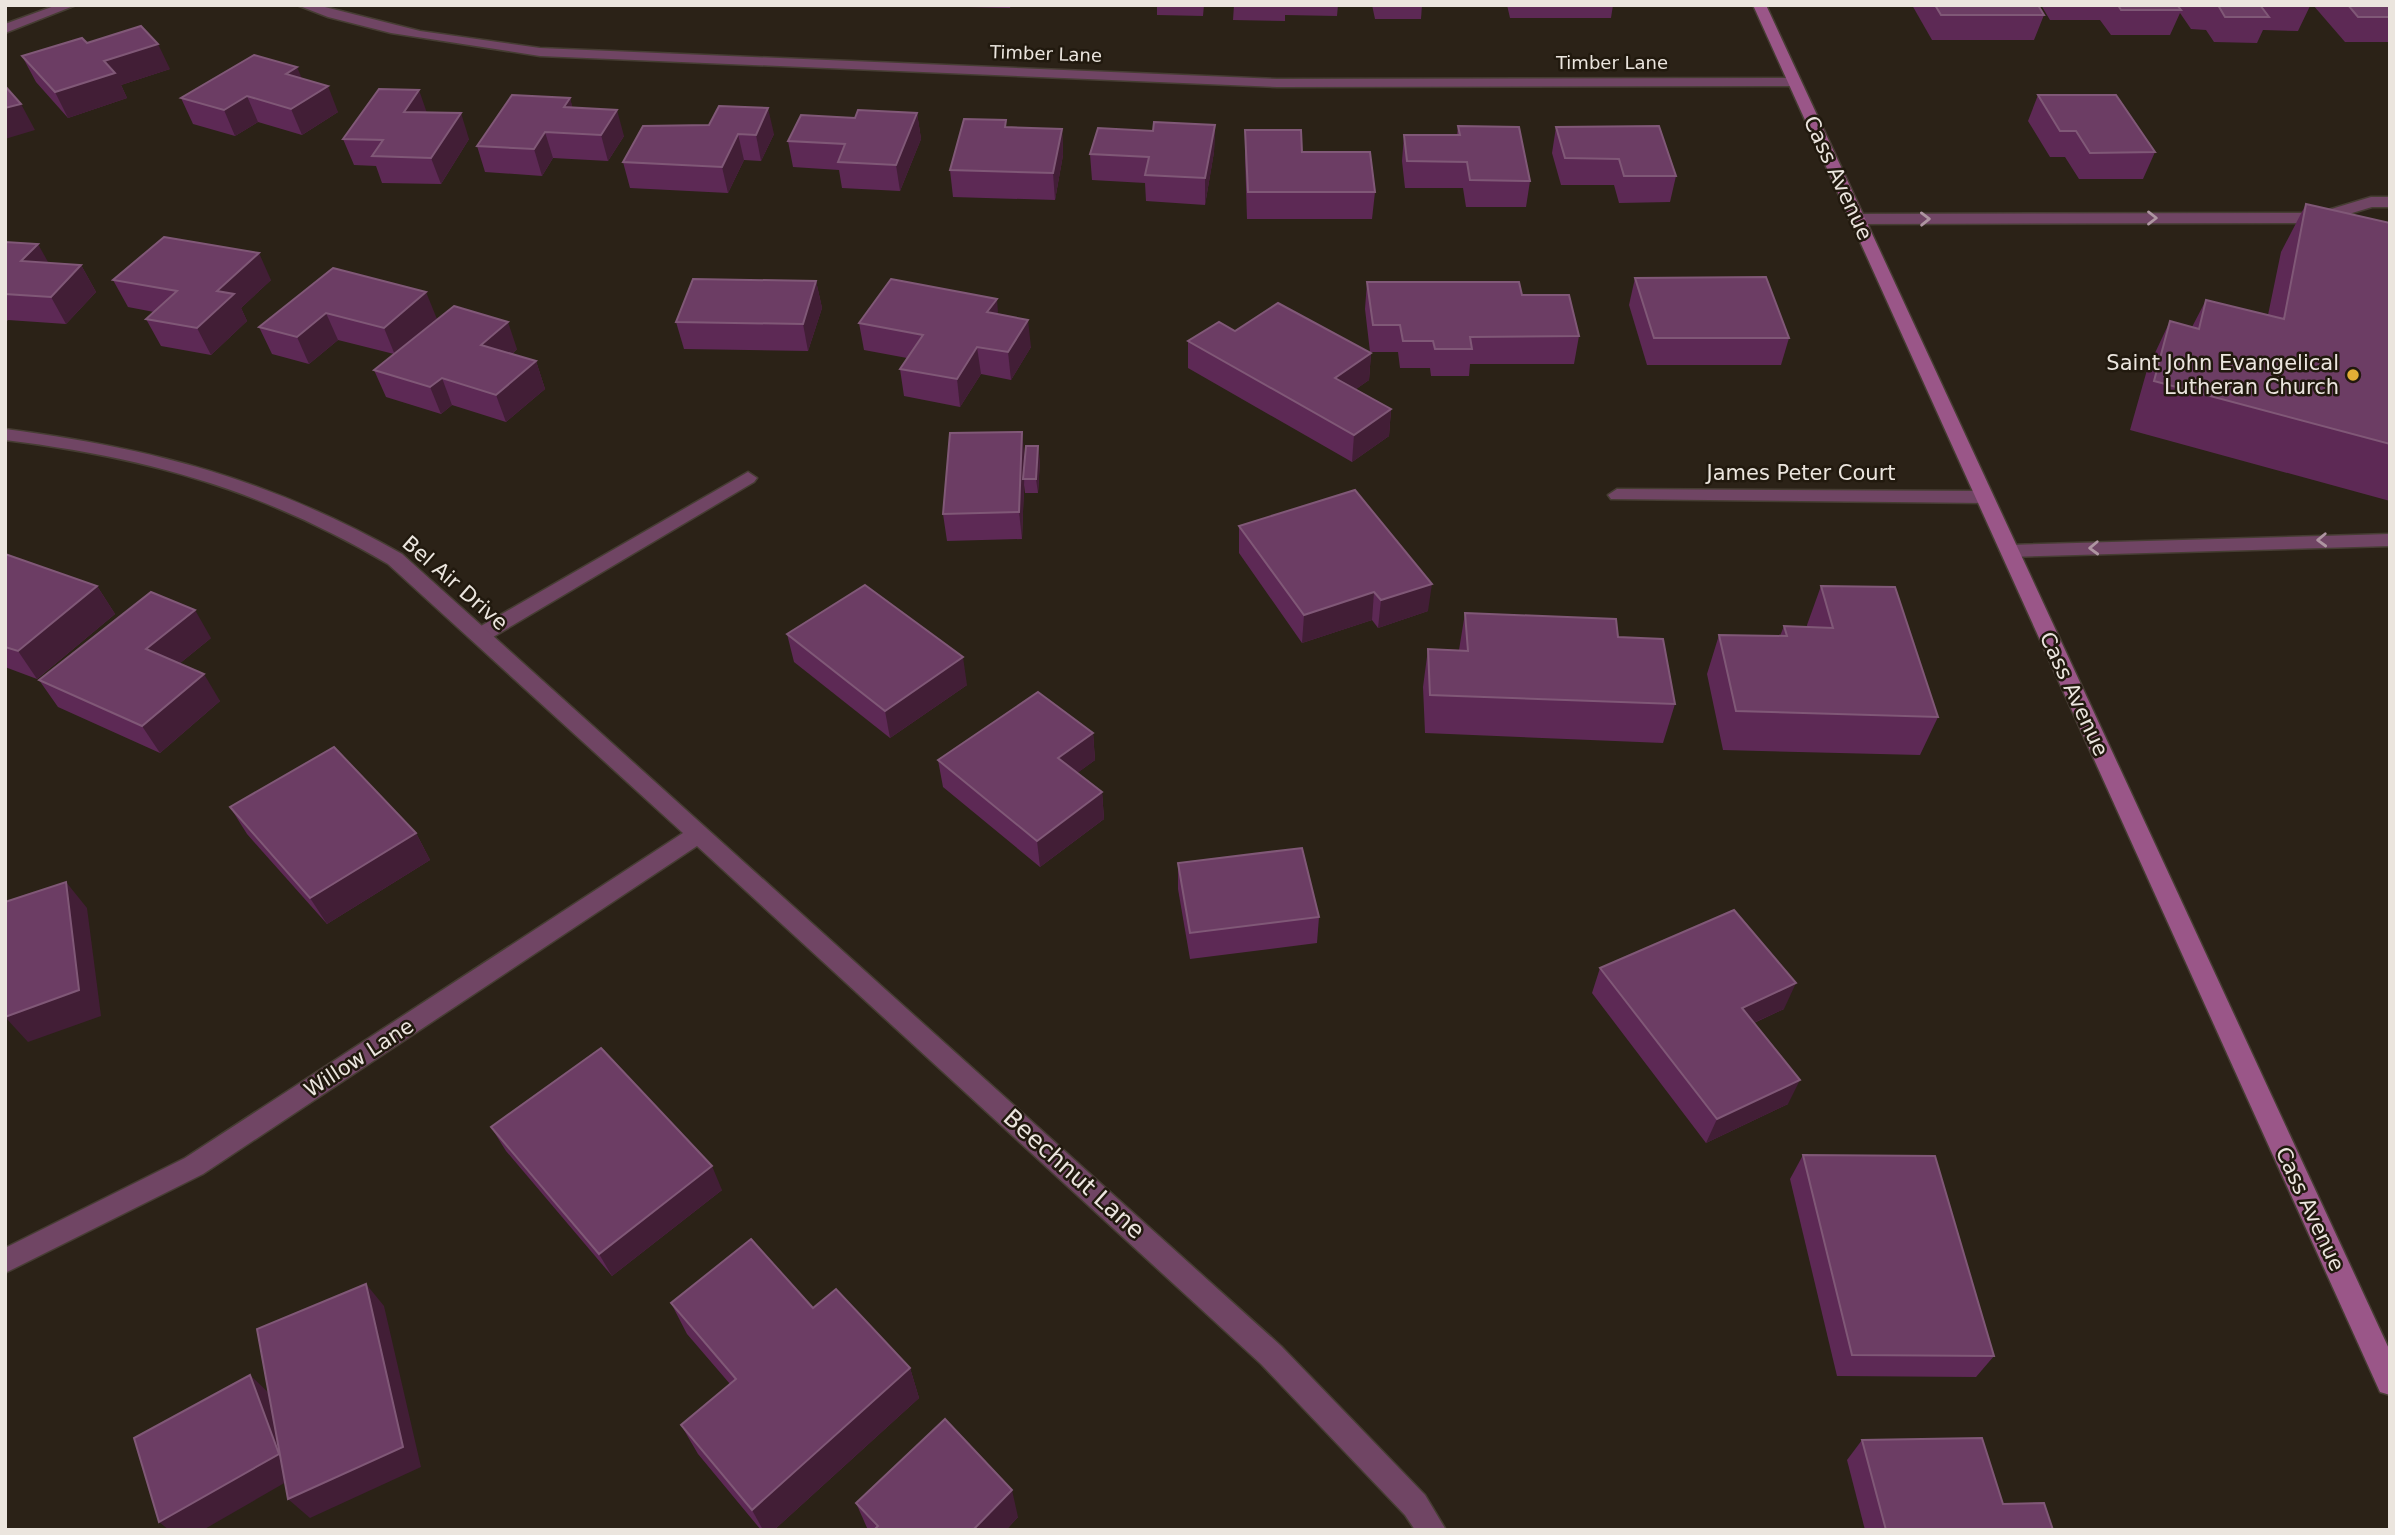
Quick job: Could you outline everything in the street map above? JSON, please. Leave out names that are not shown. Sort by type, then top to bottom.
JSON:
[{"type":"main road","name":"Cass Avenue","points":[[1759,5],[2390,1382]]},
{"type":"street","points":[[5,29],[70,5]]},
{"type":"street","name":"Timber Lane","points":[[303,5],[394,32],[458,43],[540,52],[1277,83],[1794,82]]},
{"type":"street","points":[[1857,219],[2319,218],[2371,202],[2390,202]]},
{"type":"street","points":[[2319,218],[2342,226]]},
{"type":"street","name":"Bel Air Drive","points":[[5,434],[75,442],[155,458],[230,479],[300,506],[395,559],[700,833]]},
{"type":"street","points":[[481,635],[748,478]]},
{"type":"street","name":"James Peter Court","points":[[1617,495],[1984,497]]},
{"type":"street","points":[[2008,551],[2390,540]]},
{"type":"street","name":"Willow Lane","points":[[5,1261],[194,1166],[700,833]]},
{"type":"street","name":"Beechnut Lane","points":[[700,833],[1271,1355],[1415,1505],[1432,1530]]},
{"type":"building","points":[[1935,5],[2038,5],[2044,15],[1941,15]]},
{"type":"building","points":[[2118,5],[2177,5],[2181,10],[2121,10]]},
{"type":"building","points":[[2218,5],[2260,5],[2269,17],[2225,17]]},
{"type":"building","points":[[2348,5],[2390,5],[2390,17],[2358,17]]},
{"type":"building","points":[[141,26],[158,44],[104,61],[115,73],[55,92],[22,56],[82,38],[87,43]]},
{"type":"building","points":[[254,55],[297,67],[286,74],[328,86],[291,109],[247,96],[224,110],[181,98]]},
{"type":"building","points":[[5,86],[21,104],[5,108]]},
{"type":"building","points":[[379,89],[419,90],[404,112],[461,113],[431,158],[372,156],[383,140],[343,139]]},
{"type":"building","points":[[512,95],[570,98],[564,107],[617,110],[601,135],[545,132],[534,149],[477,146]]},
{"type":"building","points":[[2038,95],[2116,95],[2155,152],[2090,153],[2076,131],[2060,131]]},
{"type":"building","points":[[719,106],[768,108],[756,135],[738,134],[722,167],[623,162],[643,126],[709,125]]},
{"type":"building","points":[[858,110],[917,113],[896,165],[838,162],[845,144],[788,141],[801,115],[855,118]]},
{"type":"building","points":[[964,119],[1006,120],[1005,127],[1062,129],[1053,173],[950,170]]},
{"type":"building","points":[[1154,122],[1215,125],[1205,178],[1145,175],[1149,157],[1090,154],[1098,128],[1153,131]]},
{"type":"building","points":[[1458,126],[1519,127],[1530,181],[1470,180],[1467,162],[1407,161],[1404,135],[1460,135]]},
{"type":"building","points":[[1659,126],[1676,176],[1624,176],[1619,159],[1565,158],[1556,127]]},
{"type":"building","points":[[1245,130],[1301,130],[1302,152],[1370,152],[1375,192],[1248,192]]},
{"type":"building","points":[[2306,204],[2390,223],[2390,444],[2154,381],[2170,321],[2199,329],[2206,300],[2284,319]]},
{"type":"building","points":[[164,237],[259,253],[217,291],[234,294],[197,328],[146,319],[177,291],[113,280]]},
{"type":"building","points":[[5,242],[38,244],[21,261],[81,265],[51,297],[5,294]]},
{"type":"building","points":[[333,268],[426,292],[384,328],[326,313],[297,337],[259,327]]},
{"type":"building","points":[[1766,277],[1789,338],[1654,338],[1635,278]]},
{"type":"building","points":[[693,279],[816,281],[803,324],[676,322]]},
{"type":"building","points":[[891,279],[997,299],[987,312],[1028,320],[1008,352],[977,347],[957,379],[900,369],[923,335],[859,323]]},
{"type":"building","points":[[1367,282],[1519,282],[1522,295],[1569,295],[1579,336],[1470,337],[1472,349],[1435,349],[1433,341],[1403,341],[1400,325],[1373,325]]},
{"type":"building","points":[[1278,303],[1371,353],[1335,378],[1391,409],[1354,435],[1188,341],[1219,322],[1235,331]]},
{"type":"building","points":[[454,306],[508,322],[481,345],[536,361],[496,395],[442,378],[430,387],[374,370]]},
{"type":"building","points":[[1022,432],[1019,512],[943,514],[950,433]]},
{"type":"building","points":[[1026,446],[1038,446],[1036,479],[1023,479]]},
{"type":"building","points":[[1355,490],[1432,584],[1381,600],[1374,592],[1304,615],[1239,526]]},
{"type":"building","points":[[5,554],[97,586],[18,651],[5,647]]},
{"type":"building","points":[[865,585],[963,657],[885,711],[787,634]]},
{"type":"building","points":[[1821,586],[1895,587],[1938,717],[1736,711],[1719,635],[1787,636],[1784,626],[1833,628]]},
{"type":"building","points":[[151,592],[195,610],[146,649],[204,674],[142,726],[39,680]]},
{"type":"building","points":[[1465,613],[1616,619],[1618,637],[1663,639],[1675,704],[1430,695],[1428,649],[1468,651]]},
{"type":"building","points":[[1038,692],[1093,733],[1058,758],[1102,792],[1037,841],[938,760]]},
{"type":"building","points":[[334,747],[416,833],[310,898],[230,807]]},
{"type":"building","points":[[1302,848],[1319,917],[1190,933],[1178,863]]},
{"type":"building","points":[[66,882],[79,990],[5,1017],[5,902]]},
{"type":"building","points":[[1734,910],[1796,983],[1742,1008],[1800,1080],[1717,1119],[1600,968]]},
{"type":"building","points":[[601,1048],[712,1166],[599,1254],[491,1127]]},
{"type":"building","points":[[1803,1155],[1935,1156],[1994,1356],[1852,1355]]},
{"type":"building","points":[[751,1239],[813,1308],[836,1289],[910,1368],[752,1510],[681,1425],[736,1379],[671,1303]]},
{"type":"building","points":[[366,1284],[403,1447],[288,1499],[257,1329]]},
{"type":"building","points":[[250,1375],[279,1454],[159,1522],[134,1438]]},
{"type":"building","points":[[945,1419],[1012,1490],[973,1530],[874,1530],[878,1526],[856,1503]]},
{"type":"building","points":[[1982,1438],[2003,1504],[2044,1503],[2053,1530],[1886,1530],[1862,1440]]},
{"type":"place","name":"Saint John Evangelical Lutheran Church","points":[[2353,375]]}]
